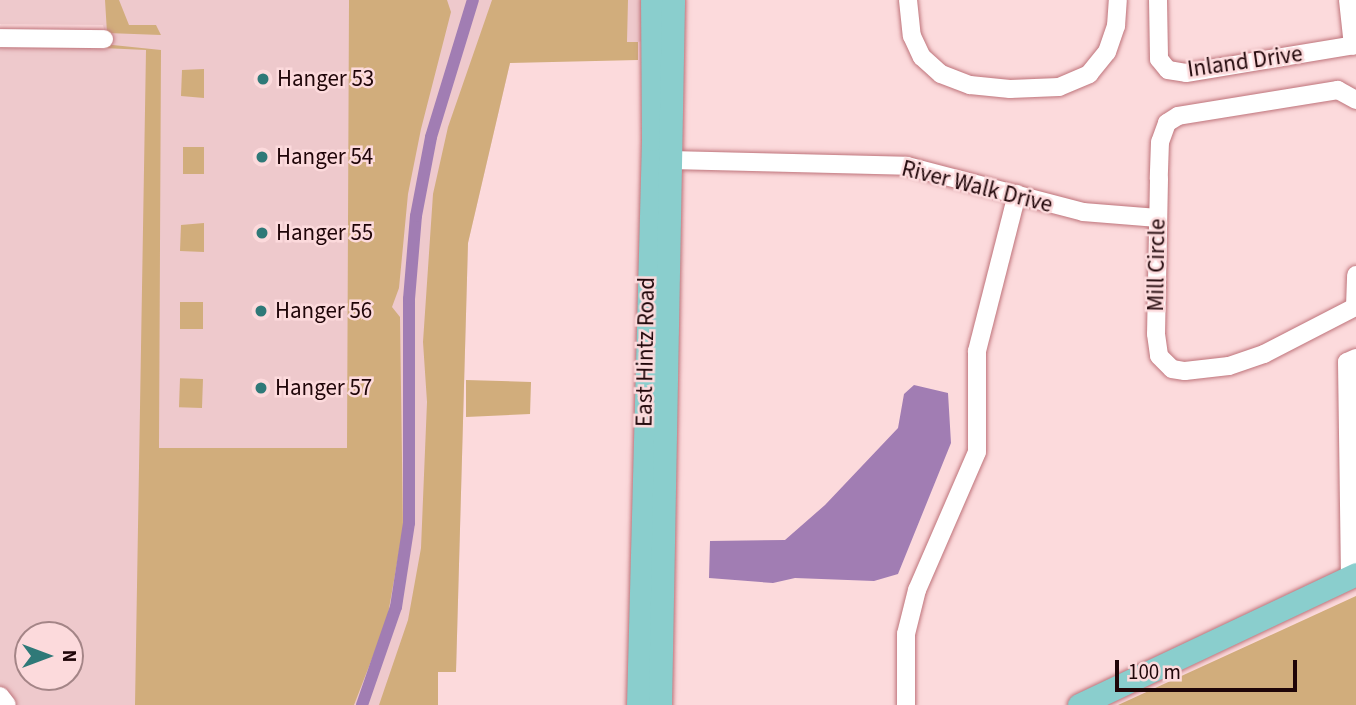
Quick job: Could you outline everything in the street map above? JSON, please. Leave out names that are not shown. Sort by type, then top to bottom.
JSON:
[{"type":"main road","name":"East Hintz Road","points":[[638,705],[653,139],[652,0]]},
{"type":"main road","name":"East Hintz Road","points":[[660,705],[673,0]]},
{"type":"main road","points":[[1079,705],[1353,576]]},
{"type":"street","points":[[908,0],[912,36],[922,57],[941,74],[970,85],[1010,89],[1059,87],[1088,74],[1107,52],[1116,26],[1118,0]]},
{"type":"street","name":"Inland Drive","points":[[1158,0],[1159,59],[1168,70],[1186,73],[1354,46],[1348,0]]},
{"type":"street","points":[[0,38],[104,39]]},
{"type":"street","name":"Mill Circle","points":[[1356,100],[1338,90],[1178,116],[1162,133],[1156,334],[1159,356],[1172,369],[1229,366],[1264,354],[1355,307],[1356,275]]},
{"type":"street","name":"River Walk Drive","points":[[669,160],[907,166],[1083,212],[1158,218]]},
{"type":"street","points":[[906,705],[906,634],[917,590],[965,489],[977,452],[977,351],[1017,194]]},
{"type":"street","points":[[1353,576],[1347,362],[1356,358]]},
{"type":"street","points":[[0,696],[7,705]]},
{"type":"shaded area","points":[[0,0],[643,0],[643,41],[510,63],[468,243],[456,672],[438,672],[438,705],[0,705],[0,45],[103,48],[103,25],[0,24]]},
{"type":"shaded area","points":[[105,0],[119,0],[129,25],[156,25],[161,35],[107,33]]},
{"type":"shaded area","points":[[349,0],[447,0],[451,12],[421,129],[408,194],[399,288],[392,307],[400,317],[403,529],[387,620],[354,705],[135,705],[146,50],[103,48],[103,44],[161,50],[159,448],[347,448]]},
{"type":"shaded area","points":[[492,0],[628,0],[627,42],[638,42],[638,60],[510,63],[468,243],[456,672],[438,672],[438,705],[379,705],[408,620],[421,548],[427,402],[423,342],[433,194],[448,127]]},
{"type":"shaded area","points":[[204,69],[204,98],[181,96],[182,70]]},
{"type":"shaded area","points":[[183,147],[204,147],[204,174],[183,174]]},
{"type":"shaded area","points":[[204,223],[204,252],[180,251],[181,225]]},
{"type":"shaded area","points":[[180,302],[203,302],[203,329],[180,329]]},
{"type":"shaded area","points":[[180,378],[203,379],[202,408],[179,407]]},
{"type":"shaded area","points":[[466,380],[531,382],[530,414],[466,417]]},
{"type":"shaded area","points":[[914,385],[948,393],[951,443],[898,574],[874,581],[795,578],[773,583],[709,578],[710,541],[785,540],[825,505],[898,428],[904,394]]},
{"type":"shaded area","points":[[1356,596],[1356,705],[1118,705]]},
{"type":"waterway","points":[[362,705],[396,607],[409,523],[409,299],[416,216],[431,137],[473,0]]},
{"type":"place","name":"Hanger 53","points":[[263,79]]},
{"type":"place","name":"Hanger 54","points":[[262,157]]},
{"type":"place","name":"Hanger 55","points":[[262,233]]},
{"type":"place","name":"Hanger 56","points":[[261,311]]},
{"type":"place","name":"Hanger 57","points":[[261,388]]}]
